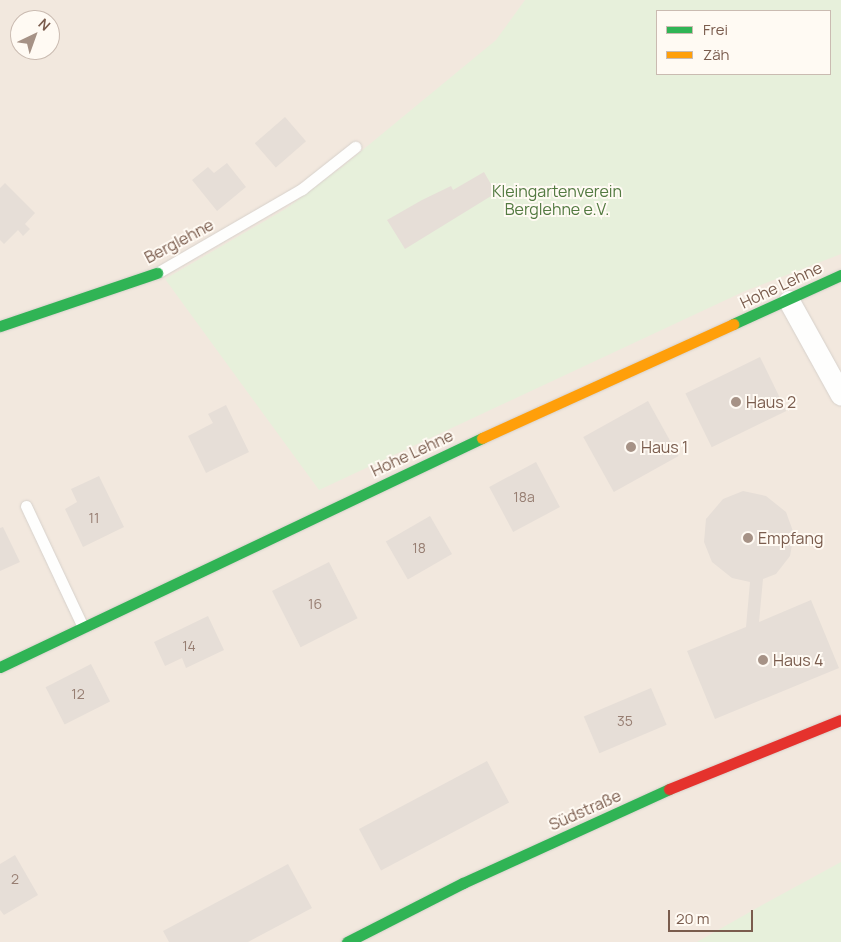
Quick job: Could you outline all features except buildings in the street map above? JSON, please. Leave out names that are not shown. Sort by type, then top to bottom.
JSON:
[{"type":"street","name":"Berglehne","points":[[0,326],[157,273]]},
{"type":"street","name":"Hohe Lehne","points":[[0,667],[445,455],[789,301],[841,275]]},
{"type":"street","points":[[789,301],[841,395]]},
{"type":"street","name":"Südstraße","points":[[347,942],[463,883],[666,791],[841,720]]},
{"type":"lane","name":"Berglehne","points":[[157,273],[302,189],[355,147]]},
{"type":"lane","points":[[26,506],[84,627]]},
{"type":"shaded area","points":[[0,0],[841,0],[841,942],[0,942]]},
{"type":"green space","name":"Kleingartenverein Berglehne e.V.","points":[[525,0],[841,0],[841,254],[745,291],[319,490],[165,279],[287,208],[342,167],[496,40]]},
{"type":"green space","points":[[841,862],[841,942],[697,942],[764,904]]},
{"type":"traffic: fast","points":[[0,326],[157,273]]},
{"type":"traffic: fast","points":[[733,324],[841,275]]},
{"type":"traffic: fast","points":[[0,667],[482,438]]},
{"type":"traffic: fast","points":[[347,942],[463,883],[669,789]]},
{"type":"traffic: slow","points":[[482,438],[733,324]]},
{"type":"traffic: jam","points":[[669,789],[841,720]]},
{"type":"place","name":"Haus 2","points":[[736,402]]},
{"type":"place","name":"Haus 1","points":[[631,447]]},
{"type":"place","name":"Empfang","points":[[748,538]]},
{"type":"place","name":"Haus 4","points":[[763,660]]}]
